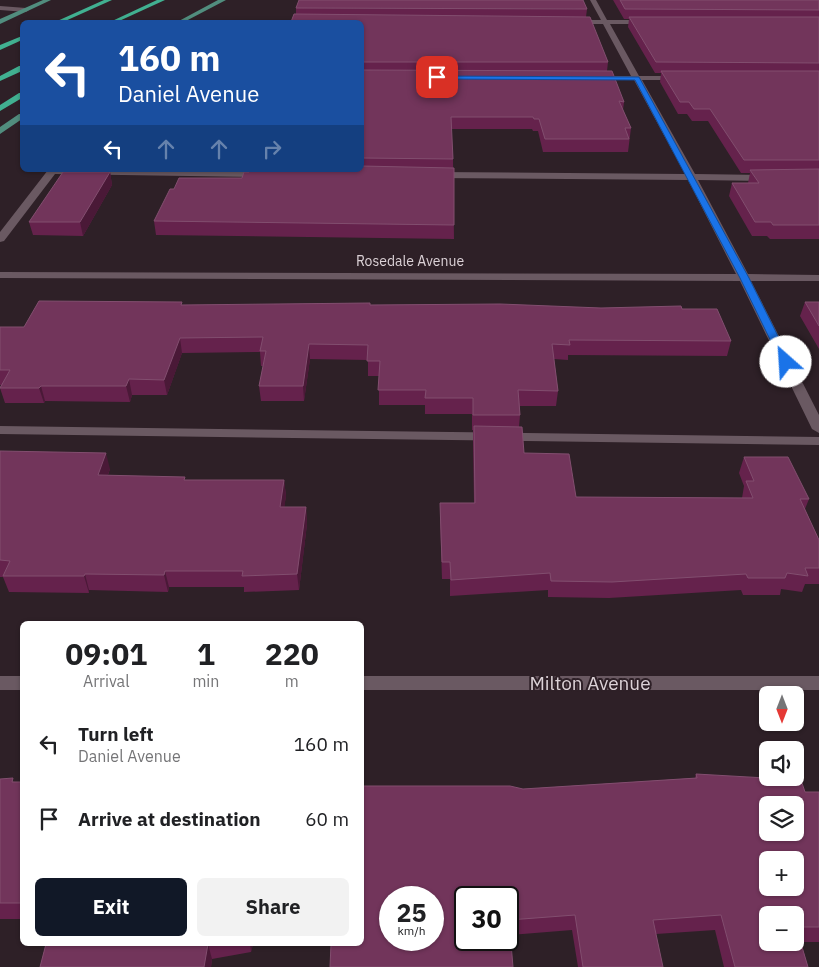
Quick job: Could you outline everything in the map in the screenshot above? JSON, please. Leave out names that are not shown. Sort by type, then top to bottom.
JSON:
[{"type":"highway","points":[[63,20],[109,0]]},
{"type":"highway","points":[[121,20],[162,0]]},
{"type":"highway","points":[[0,48],[20,39]]},
{"type":"highway","points":[[0,79],[20,69]]},
{"type":"highway","points":[[0,109],[20,96]]},
{"type":"main road","points":[[0,22],[48,0]]},
{"type":"main road","points":[[184,20],[223,0]]},
{"type":"main road","points":[[0,131],[20,117]]},
{"type":"street","points":[[593,0],[692,178],[819,429]]},
{"type":"street","points":[[0,8],[26,10]]},
{"type":"street","points":[[566,22],[654,22]]},
{"type":"street","points":[[588,78],[693,78]]},
{"type":"street","points":[[0,239],[51,172]]},
{"type":"street","points":[[125,172],[272,174]]},
{"type":"street","points":[[422,175],[780,178]]},
{"type":"street","name":"Rosedale Avenue","points":[[0,275],[819,278]]},
{"type":"street","points":[[0,430],[819,441]]},
{"type":"street","points":[[0,683],[20,683]]},
{"type":"street","name":"Milton Avenue","points":[[364,683],[819,684]]},
{"type":"building","points":[[299,0],[583,0],[587,9],[296,8]]},
{"type":"building","points":[[620,0],[819,0],[819,10],[625,9]]},
{"type":"building","points":[[294,14],[590,17],[608,62],[364,62],[364,20],[292,20]]},
{"type":"building","points":[[629,17],[819,17],[819,63],[656,62]]},
{"type":"building","points":[[364,70],[612,71],[624,102],[619,101],[631,128],[625,128],[629,139],[545,139],[539,119],[534,119],[533,117],[451,117],[453,159],[364,158]]},
{"type":"building","points":[[661,71],[819,71],[819,160],[744,160],[710,109],[694,109],[689,102],[680,102]]},
{"type":"building","points":[[364,166],[454,168],[454,225],[154,221],[170,189],[174,189],[179,178],[242,178],[244,172],[364,172]]},
{"type":"building","points":[[819,169],[819,225],[773,225],[771,222],[755,222],[732,183],[759,183],[750,170]]},
{"type":"building","points":[[63,172],[110,172],[80,222],[29,222]]},
{"type":"building","points":[[39,301],[182,302],[181,305],[370,303],[370,305],[500,304],[601,308],[681,306],[682,309],[717,309],[731,341],[569,340],[570,345],[552,344],[558,391],[518,390],[520,415],[473,415],[473,398],[425,398],[426,390],[378,390],[380,361],[367,361],[368,345],[309,344],[303,386],[259,386],[266,351],[260,351],[263,337],[180,338],[164,380],[129,379],[126,386],[0,388],[10,370],[0,370],[0,327],[24,327]]},
{"type":"building","points":[[805,302],[819,302],[819,326]]},
{"type":"building","points":[[474,426],[522,427],[524,453],[569,454],[576,497],[753,498],[746,481],[754,481],[744,457],[788,457],[809,499],[800,499],[819,540],[819,568],[805,568],[808,576],[787,573],[785,578],[748,578],[746,574],[612,582],[551,581],[550,573],[451,580],[450,562],[442,562],[440,503],[475,503]]},
{"type":"building","points":[[0,451],[106,453],[98,475],[185,477],[184,480],[284,480],[280,507],[306,507],[297,574],[242,576],[243,571],[165,571],[164,575],[3,576],[10,561],[0,560]]},
{"type":"building","points":[[696,774],[759,778],[759,786],[803,786],[805,792],[819,792],[819,927],[804,927],[804,906],[759,906],[759,951],[803,951],[808,967],[735,967],[721,915],[653,920],[663,967],[583,967],[575,915],[519,919],[519,886],[454,886],[454,951],[512,951],[513,967],[330,967],[331,946],[364,946],[364,786],[510,786],[523,789],[697,778]]},
{"type":"building","points":[[13,778],[12,782],[20,782],[20,903],[0,903],[0,779]]},
{"type":"building","points":[[45,946],[208,946],[204,967],[40,967]]},
{"type":"route","points":[[437,77],[637,78],[692,178],[786,362]]}]
